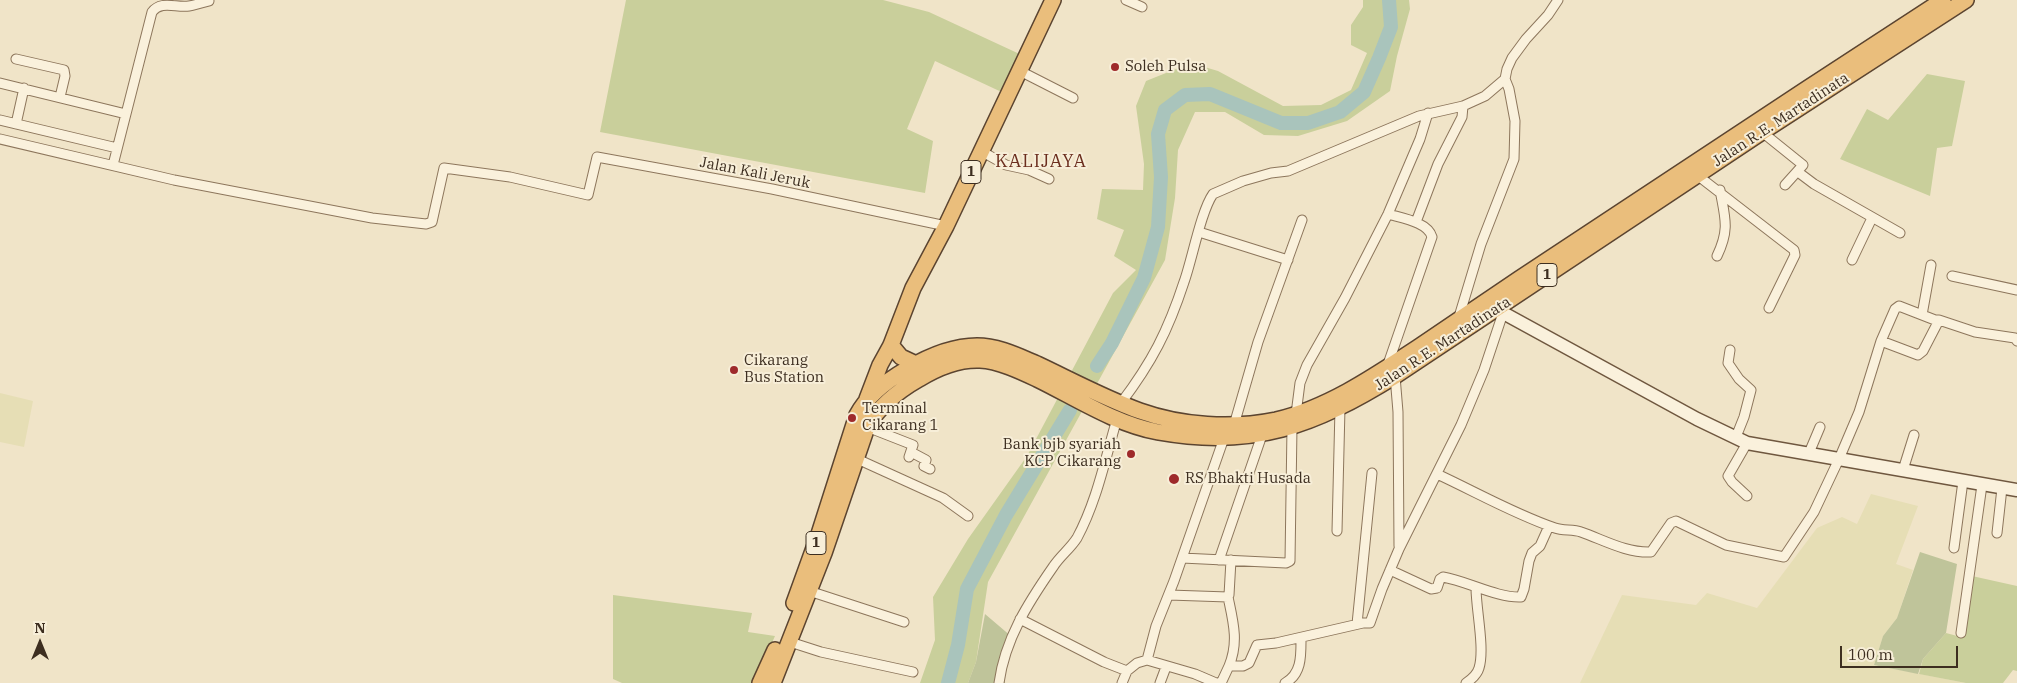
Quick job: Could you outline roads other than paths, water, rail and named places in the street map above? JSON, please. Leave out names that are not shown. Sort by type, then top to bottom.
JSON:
[{"type":"highway","name":"1","points":[[760,683],[796,597],[819,534],[860,409],[866,401],[880,365],[891,345],[913,288],[946,226],[1053,0]]},
{"type":"highway","name":"Jalan R.E. Martadinata","points":[[1099,402],[1121,403],[1163,418],[1193,423],[1234,425],[1294,420],[1340,408],[1391,372],[1458,320],[1943,0]]},
{"type":"highway","name":"Jalan R.E. Martadinata","points":[[866,401],[899,374],[940,352],[967,346],[993,348],[1026,367],[1099,402],[1117,419],[1159,432],[1224,438],[1262,434],[1391,372],[1500,311],[1697,174],[1966,0]]},
{"type":"highway","points":[[891,345],[901,357],[916,364]]},
{"type":"highway","name":"Jalan R.E. Martadinata","points":[[869,422],[906,386],[929,372],[952,364],[980,360],[1026,367]]},
{"type":"highway","name":"1","points":[[773,683],[834,525],[855,458],[869,422]]},
{"type":"main road","points":[[1500,311],[1697,419],[1741,440],[2017,490]]},
{"type":"street","points":[[1126,0],[1142,7]]},
{"type":"street","points":[[1121,403],[1149,364],[1166,333],[1211,198],[1216,193],[1261,176],[1288,171],[1428,113],[1463,106],[1485,96],[1505,79],[1512,58],[1558,0]]},
{"type":"street","points":[[0,139],[113,165],[148,22],[155,8],[163,5],[190,6],[208,1]]},
{"type":"street","points":[[16,59],[64,70],[65,76],[60,98]]},
{"type":"street","points":[[1020,71],[1073,98]]},
{"type":"street","points":[[1458,320],[1481,244],[1514,159],[1515,121],[1509,89],[1505,79]]},
{"type":"street","points":[[0,83],[126,114]]},
{"type":"street","points":[[16,124],[24,88]]},
{"type":"street","points":[[1416,222],[1438,164],[1462,118],[1463,106]]},
{"type":"street","points":[[1182,558],[1286,563],[1290,560],[1296,399],[1307,364],[1345,298],[1388,214],[1420,139],[1428,113]]},
{"type":"street","points":[[0,120],[117,148]]},
{"type":"street","points":[[1762,132],[1802,163],[1803,167],[1785,186]]},
{"type":"street","points":[[981,151],[1006,165],[1030,170],[1049,179]]},
{"type":"street","name":"Jalan Kali Jeruk","points":[[113,165],[173,179],[372,218],[426,224],[432,222],[444,168],[510,177],[588,195],[597,156],[772,189],[946,226]]},
{"type":"street","points":[[1798,172],[1814,184],[1900,233]]},
{"type":"street","points":[[1697,174],[1720,190],[1795,252],[1769,308]]},
{"type":"street","points":[[1717,256],[1725,241],[1726,226],[1720,190]]},
{"type":"street","points":[[1388,214],[1416,222],[1429,231],[1432,237],[1391,372],[1398,412],[1399,549]]},
{"type":"street","points":[[1852,260],[1872,218]]},
{"type":"street","points":[[1234,425],[1258,342],[1302,220]]},
{"type":"street","points":[[1199,232],[1288,260]]},
{"type":"street","points":[[1922,315],[1931,265]]},
{"type":"street","points":[[1952,276],[2017,290]]},
{"type":"street","points":[[1437,474],[1558,530],[1579,531],[1618,547],[1652,551],[1671,523],[1676,521],[1726,545],[1784,557],[1814,512],[1839,459],[1859,412],[1881,341],[1895,309],[1900,306],[1935,320],[1941,320],[1975,332],[2015,338],[2017,347]]},
{"type":"street","points":[[1229,666],[1248,664],[1257,645],[1276,643],[1357,624],[1370,623],[1399,549],[1461,425],[1484,370],[1500,311]]},
{"type":"street","points":[[1881,341],[1918,355],[1923,351],[1937,324],[1935,320]]},
{"type":"street","points":[[1730,350],[1728,364],[1739,379],[1751,390],[1744,417],[1741,440],[1728,476],[1747,496]]},
{"type":"street","points":[[1337,531],[1340,408]]},
{"type":"street","points":[[999,683],[1002,663],[1011,635],[1053,567],[1070,548],[1084,522],[1096,494],[1117,419]]},
{"type":"street","points":[[869,422],[913,446],[910,455],[926,460],[924,466],[930,469]]},
{"type":"street","points":[[1809,453],[1820,427]]},
{"type":"street","points":[[1219,560],[1262,434]]},
{"type":"street","points":[[1903,470],[1914,435]]},
{"type":"street","points":[[1147,660],[1156,626],[1169,595],[1224,438]]},
{"type":"street","points":[[855,458],[943,498],[968,516]]},
{"type":"street","points":[[1357,624],[1372,473]]},
{"type":"street","points":[[1954,548],[1963,481]]},
{"type":"street","points":[[1961,633],[1982,485]]},
{"type":"street","points":[[1997,533],[2002,488]]},
{"type":"street","points":[[1390,570],[1432,589],[1436,588],[1443,577],[1460,581],[1476,588],[1521,597],[1532,553],[1540,546],[1549,526]]},
{"type":"street","points":[[1122,683],[1127,671],[1137,663],[1147,660],[1166,667],[1187,671],[1218,683],[1222,682],[1234,653],[1236,639],[1228,597],[1230,595],[1231,560]]},
{"type":"street","points":[[1466,683],[1476,675],[1480,664],[1480,632],[1476,609],[1476,588]]},
{"type":"street","points":[[809,591],[904,622]]},
{"type":"street","points":[[1169,595],[1228,597]]},
{"type":"street","points":[[1020,619],[1104,662],[1127,671]]},
{"type":"street","points":[[1285,683],[1292,679],[1300,665],[1301,638]]},
{"type":"street","points":[[790,642],[821,652],[913,672]]},
{"type":"street","points":[[1160,683],[1166,667]]},
{"type":"waterway","points":[[1097,366],[1112,343],[1144,278],[1158,227],[1161,177],[1158,134],[1165,110],[1185,95],[1210,94],[1281,123],[1308,123],[1340,112],[1364,92],[1379,58],[1391,27],[1389,0]]},
{"type":"waterway","points":[[948,683],[958,645],[967,589],[1006,515],[1070,410]]},
{"type":"place","name":"Soleh Pulsa","points":[[1115,67]]},
{"type":"place","name":"Cikarang Bus Station","points":[[734,370]]},
{"type":"place","name":"Terminal Cikarang 1","points":[[852,418]]},
{"type":"place","name":"Bank bjb syariah KCP Cikarang","points":[[1131,454]]},
{"type":"place","name":"RS Bhakti Husada","points":[[1174,479]]},
{"type":"district","name":"KALIJAYA","points":[[1041,162]]}]
